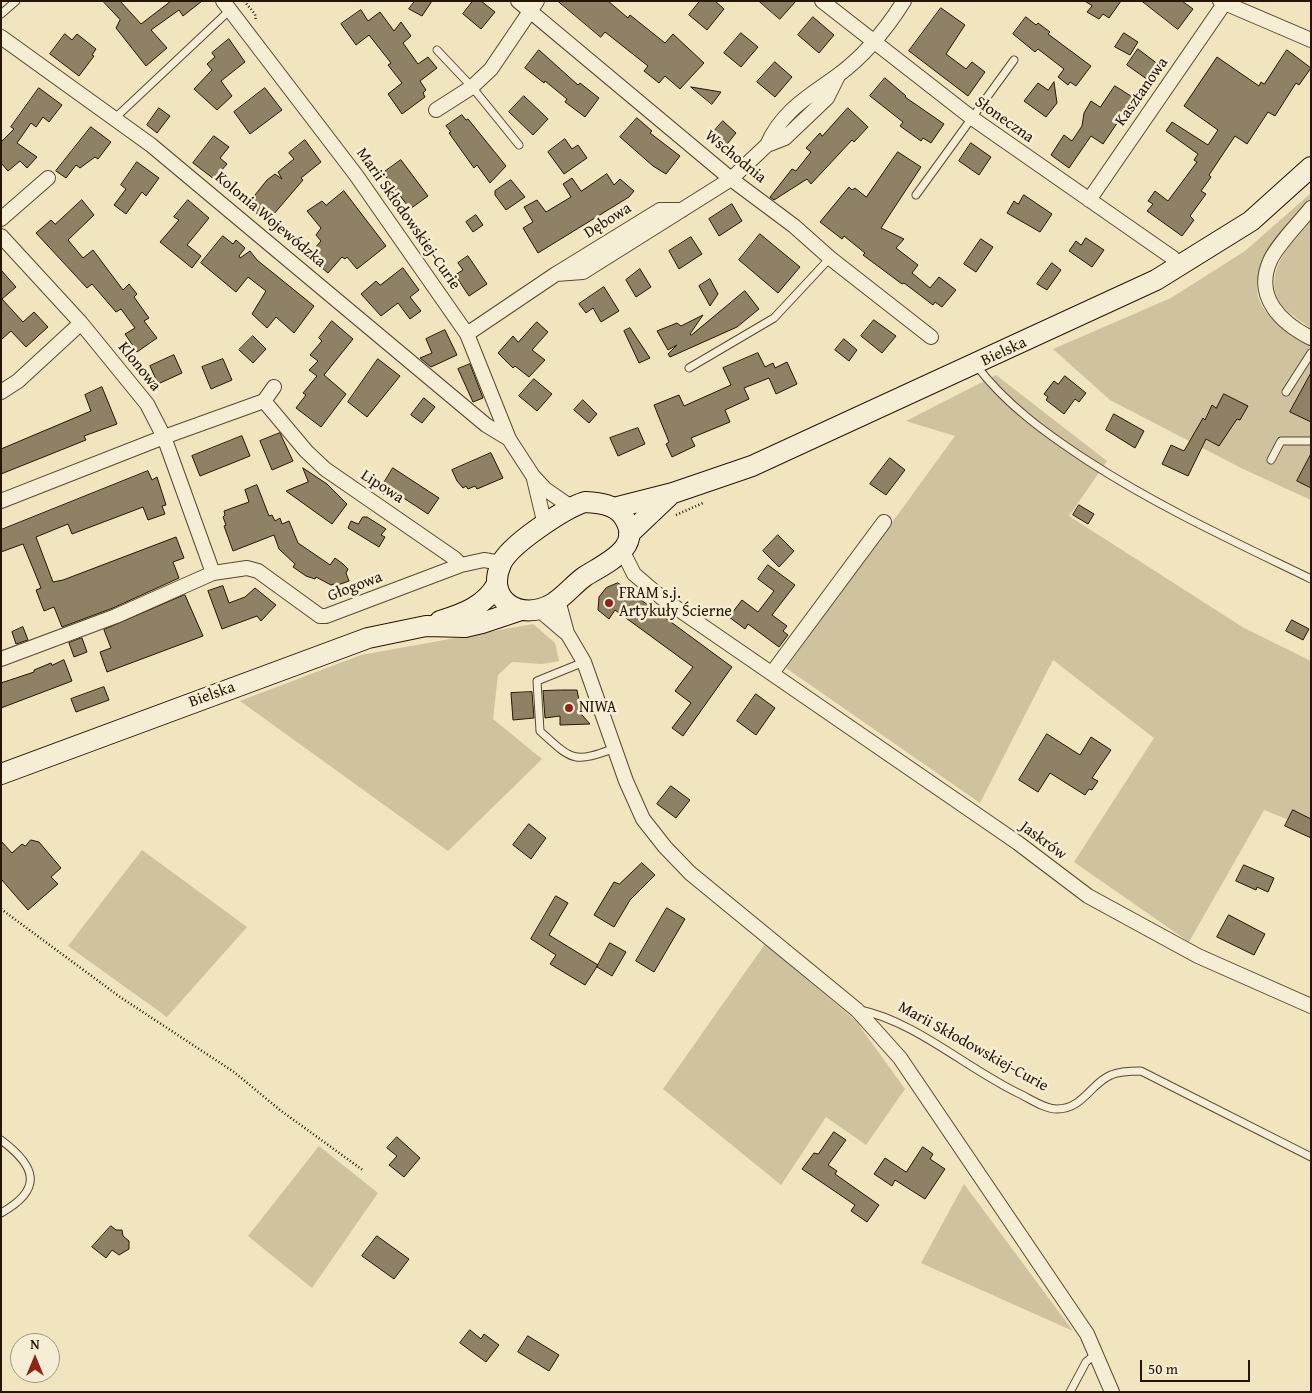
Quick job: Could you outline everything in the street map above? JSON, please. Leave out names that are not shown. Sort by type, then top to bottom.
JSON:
[{"type":"main road","name":"Bielska","points":[[614,508],[673,493],[752,466],[976,365],[1156,280],[1192,260],[1251,221],[1311,166]]},
{"type":"main road","name":"Bielska","points":[[426,626],[465,627],[518,611],[539,610],[558,600],[583,578],[607,564],[626,542],[638,523],[673,493]]},
{"type":"main road","points":[[518,611],[507,603],[497,584],[501,563],[512,548],[571,507],[585,502],[598,503],[614,508],[626,521],[626,542]]},
{"type":"main road","name":"Bielska","points":[[1,774],[368,638],[426,626],[473,608],[485,601],[497,584]]},
{"type":"street","name":"Wschodnia","points":[[518,1],[534,5],[732,179],[794,226],[830,258],[931,337]]},
{"type":"street","name":"Słoneczna","points":[[822,1],[872,43],[972,118],[1173,258]]},
{"type":"street","name":"Dębowa","points":[[467,334],[556,274],[660,210],[682,210],[732,179],[767,145],[775,126],[816,89],[838,76],[872,43],[905,2]]},
{"type":"street","points":[[1222,3],[1311,40]]},
{"type":"street","name":"Kasztanowa","points":[[1089,200],[1222,3]]},
{"type":"street","name":"Marii Skłodowskiej-Curie","points":[[228,4],[361,183],[467,334],[509,439],[533,476],[545,489],[571,507]]},
{"type":"street","points":[[436,110],[472,87],[491,69],[534,5]]},
{"type":"street","name":"Kolonia Wojewódzka","points":[[1,37],[158,151],[486,424],[509,439]]},
{"type":"street","points":[[1,219],[48,178]]},
{"type":"street","points":[[1311,208],[1270,260],[1266,278],[1267,297],[1276,314],[1311,338]]},
{"type":"street","name":"Klonowa","points":[[1,236],[81,323],[147,404],[164,437]]},
{"type":"street","points":[[1,392],[18,381],[81,323]]},
{"type":"street","points":[[1,501],[164,437],[264,401],[274,387]]},
{"type":"street","name":"Lipowa","points":[[264,401],[306,451],[325,469],[447,552],[461,565]]},
{"type":"street","points":[[164,437],[213,573]]},
{"type":"street","name":"Marii Skłodowskiej-Curie","points":[[533,476],[546,525]]},
{"type":"street","points":[[772,673],[884,522]]},
{"type":"street","name":"Jaskrów","points":[[626,542],[634,574]]},
{"type":"street","points":[[461,565],[484,560],[501,563]]},
{"type":"street","name":"Jaskrów","points":[[607,564],[634,574],[662,598],[1010,838],[1088,896],[1198,956],[1311,1006]]},
{"type":"street","name":"Głogowa","points":[[1,658],[116,616],[213,573],[247,568],[258,571],[320,616],[326,616],[461,565]]},
{"type":"street","name":"Marii Skłodowskiej-Curie","points":[[558,600],[567,633],[584,662],[643,819],[665,848],[690,873],[857,1010],[900,1058],[1087,1334],[1097,1353],[1112,1392]]},
{"type":"street","name":"Marii Skłodowskiej-Curie","points":[[539,610],[567,633]]},
{"type":"lane","points":[[1,14],[16,1]]},
{"type":"lane","points":[[114,119],[228,4]]},
{"type":"lane","points":[[437,50],[472,87],[519,145]]},
{"type":"lane","points":[[916,195],[1014,60]]},
{"type":"lane","points":[[689,368],[774,318],[830,258]]},
{"type":"lane","points":[[1286,392],[1311,353]]},
{"type":"lane","points":[[976,365],[990,385],[1033,423],[1124,484],[1188,520],[1311,579]]},
{"type":"lane","points":[[1271,460],[1281,441],[1311,442]]},
{"type":"lane","points":[[584,662],[537,681],[540,731],[568,756],[589,758],[615,748]]},
{"type":"lane","name":"Marii Skłodowskiej-Curie","points":[[857,1010],[872,1012],[918,1034],[1005,1088],[1045,1106],[1057,1109],[1070,1107],[1083,1100],[1109,1075],[1141,1071],[1311,1157]]},
{"type":"lane","points":[[1,1140],[23,1158],[31,1175],[28,1188],[1,1213]]},
{"type":"lane","points":[[1070,1392],[1086,1362],[1097,1353]]},
{"type":"path","points":[[1,909],[120,997],[234,1072],[280,1110],[364,1171]]},
{"type":"shaded area","points":[[1311,193],[1311,198],[1266,258],[1258,276],[1258,293],[1265,310],[1282,327],[1311,344],[1311,500],[1243,469],[1110,400],[1053,349],[1171,298],[1245,251]]},
{"type":"shaded area","points":[[1311,218],[1311,329],[1281,304],[1274,281],[1277,269],[1288,247]]},
{"type":"shaded area","points":[[996,375],[1107,461],[1069,516],[1244,628],[1311,661],[1311,829],[1264,810],[1189,942],[1074,862],[1154,738],[1053,660],[980,803],[786,668],[955,436],[906,421]]},
{"type":"shaded area","points":[[533,624],[555,643],[559,661],[542,664],[512,662],[498,675],[493,719],[542,759],[448,851],[240,701],[361,655]]},
{"type":"shaded area","points":[[142,850],[247,927],[167,1017],[68,946]]},
{"type":"shaded area","points":[[765,944],[856,1021],[905,1089],[866,1145],[826,1117],[781,1185],[663,1089]]},
{"type":"shaded area","points":[[319,1146],[378,1193],[312,1288],[248,1236]]},
{"type":"shaded area","points":[[964,1184],[1073,1331],[921,1263]]},
{"type":"building","points":[[103,1],[120,1],[141,24],[171,1],[202,1],[183,16],[179,10],[151,30],[167,48],[146,66],[116,28],[120,20]]},
{"type":"building","points":[[415,1],[432,1],[422,16],[409,9]]},
{"type":"building","points":[[473,1],[481,1],[495,12],[481,29],[463,14]]},
{"type":"building","points":[[558,1],[608,1],[628,18],[630,15],[665,43],[673,34],[704,63],[680,89],[665,76],[659,83],[644,71],[648,66],[605,32],[601,37]]},
{"type":"building","points":[[700,1],[715,1],[724,9],[707,30],[689,15]]},
{"type":"building","points":[[759,1],[796,1],[780,19]]},
{"type":"building","points":[[1085,1],[1121,1],[1109,18],[1103,14],[1099,19],[1087,12],[1092,6]]},
{"type":"building","points":[[1142,1],[1182,1],[1193,9],[1178,29]]},
{"type":"building","points":[[941,8],[965,25],[946,54],[966,69],[972,62],[985,72],[968,96],[909,51]]},
{"type":"building","points":[[361,10],[368,21],[380,12],[394,31],[401,22],[411,36],[403,43],[418,64],[428,57],[437,68],[420,81],[426,90],[423,93],[425,97],[402,114],[388,94],[402,83],[388,65],[391,63],[369,35],[356,45],[341,24]]},
{"type":"building","points":[[813,17],[834,35],[819,53],[798,35]]},
{"type":"building","points":[[1026,17],[1050,32],[1048,34],[1091,66],[1076,86],[1070,82],[1068,85],[1058,77],[1064,69],[1038,49],[1035,52],[1013,34]]},
{"type":"building","points":[[741,33],[758,47],[741,67],[724,53]]},
{"type":"building","points":[[1124,33],[1138,42],[1130,55],[1115,47]]},
{"type":"building","points":[[65,34],[72,40],[77,34],[96,49],[92,55],[94,56],[79,76],[50,54]]},
{"type":"building","points":[[229,39],[245,62],[221,81],[232,96],[217,110],[194,89],[212,70],[207,64],[215,57],[212,53]]},
{"type":"building","points":[[1138,49],[1159,65],[1148,80],[1127,65]]},
{"type":"building","points":[[539,50],[578,85],[580,83],[599,98],[585,117],[565,102],[567,99],[545,81],[544,83],[525,68]]},
{"type":"building","points":[[1287,50],[1311,68],[1299,85],[1296,83],[1275,116],[1268,112],[1247,144],[1235,136],[1209,175],[1211,177],[1201,191],[1206,194],[1190,216],[1194,220],[1182,236],[1147,211],[1153,204],[1148,201],[1155,191],[1168,201],[1197,162],[1194,160],[1198,154],[1166,131],[1172,122],[1208,145],[1218,130],[1184,106],[1217,57],[1259,86],[1261,82],[1264,84]]},
{"type":"building","points":[[775,62],[792,77],[775,97],[757,82]]},
{"type":"building","points":[[885,78],[905,97],[944,124],[931,143],[923,138],[921,141],[900,126],[903,122],[870,96]]},
{"type":"building","points":[[1054,82],[1057,103],[1046,117],[1024,101],[1038,83],[1048,90]]},
{"type":"building","points":[[1115,86],[1134,98],[1103,144],[1091,136],[1069,168],[1051,155],[1064,135],[1072,141],[1082,126],[1084,113],[1091,101],[1100,107]]},
{"type":"building","points":[[691,87],[721,92],[712,104]]},
{"type":"building","points":[[39,88],[62,105],[49,122],[43,117],[36,127],[31,123],[17,143],[37,157],[27,168],[20,161],[8,171],[1,163],[1,142],[14,129],[11,127]]},
{"type":"building","points":[[265,88],[282,110],[250,134],[234,112]]},
{"type":"building","points":[[524,96],[548,119],[533,135],[509,112]]},
{"type":"building","points":[[159,108],[170,116],[157,133],[147,125]]},
{"type":"building","points":[[848,108],[868,127],[854,142],[852,140],[811,184],[807,179],[774,200],[770,197],[792,169],[796,171],[811,152],[806,148],[820,133],[822,136]]},
{"type":"building","points":[[462,115],[466,120],[468,119],[506,166],[490,183],[477,165],[474,168],[446,126]]},
{"type":"building","points":[[637,118],[652,131],[650,133],[680,156],[666,174],[653,166],[620,137]]},
{"type":"building","points":[[723,121],[736,133],[723,149],[709,137]]},
{"type":"building","points":[[91,127],[111,142],[98,159],[95,157],[80,168],[76,165],[66,178],[56,171]]},
{"type":"building","points":[[214,136],[229,147],[220,158],[227,164],[214,179],[193,163]]},
{"type":"building","points":[[565,139],[572,149],[578,145],[587,158],[564,174],[548,152]]},
{"type":"building","points":[[305,140],[321,162],[301,178],[303,180],[267,222],[247,205],[267,180],[275,174],[282,179],[278,172],[294,159],[289,153]]},
{"type":"building","points":[[971,143],[991,157],[979,175],[959,161]]},
{"type":"building","points":[[898,152],[921,167],[881,228],[904,239],[896,248],[918,265],[912,273],[930,288],[939,277],[956,290],[942,307],[935,302],[933,305],[904,283],[902,284],[863,255],[865,253],[844,236],[842,239],[820,222],[849,187],[852,190],[855,188],[866,197]]},
{"type":"building","points":[[401,160],[428,196],[410,209],[383,173]]},
{"type":"building","points":[[137,162],[159,178],[146,196],[142,192],[126,214],[114,205],[126,189],[121,185]]},
{"type":"building","points":[[607,174],[614,185],[620,179],[634,191],[629,197],[538,253],[523,228],[533,222],[524,207],[537,200],[546,212],[571,197],[563,184],[572,178],[581,191]]},
{"type":"building","points":[[511,180],[525,197],[506,210],[495,195],[495,191]]},
{"type":"building","points":[[344,191],[386,246],[357,269],[347,257],[345,259],[342,257],[328,273],[308,256],[321,241],[316,235],[321,228],[307,211],[322,201],[326,205]]},
{"type":"building","points":[[1024,195],[1052,214],[1040,232],[1007,213],[1014,201],[1018,204]]},
{"type":"building","points":[[82,200],[94,215],[68,240],[83,258],[93,250],[123,290],[129,284],[137,294],[134,297],[149,318],[144,321],[157,338],[137,352],[125,334],[135,328],[121,309],[116,312],[92,284],[87,288],[36,233],[51,220],[55,224]]},
{"type":"building","points":[[188,200],[209,218],[187,245],[201,256],[192,268],[160,242],[179,220],[174,217]]},
{"type":"building","points":[[732,204],[742,221],[719,236],[709,219]]},
{"type":"building","points":[[476,215],[483,225],[473,232],[466,222]]},
{"type":"building","points":[[760,234],[800,267],[778,293],[739,260]]},
{"type":"building","points":[[223,236],[233,244],[236,240],[245,248],[239,256],[240,258],[250,251],[257,260],[314,306],[294,333],[276,317],[267,328],[252,314],[266,291],[248,277],[236,292],[201,263]]},
{"type":"building","points":[[691,237],[702,254],[679,269],[669,251]]},
{"type":"building","points":[[1086,238],[1104,250],[1092,267],[1069,251],[1076,241],[1081,245]]},
{"type":"building","points":[[981,239],[993,247],[976,272],[964,264]]},
{"type":"building","points":[[468,256],[487,284],[469,296],[455,275],[463,270],[458,263]]},
{"type":"building","points":[[1052,263],[1061,270],[1047,290],[1037,284]]},
{"type":"building","points":[[403,268],[419,290],[410,297],[421,311],[410,319],[398,303],[381,316],[361,294],[376,281],[380,285]]},
{"type":"building","points":[[640,269],[651,287],[636,297],[626,280]]},
{"type":"building","points":[[1,270],[16,287],[2,299],[23,322],[34,312],[48,327],[26,347],[11,331],[1,340]]},
{"type":"building","points":[[710,279],[718,294],[710,306],[699,286]]},
{"type":"building","points":[[604,287],[619,311],[601,322],[593,308],[586,313],[579,304]]},
{"type":"building","points":[[745,291],[759,309],[737,327],[670,357],[668,354],[677,345],[668,350],[657,331],[677,323],[681,326],[703,315],[691,335]]},
{"type":"building","points":[[874,320],[896,336],[882,353],[861,336]]},
{"type":"building","points":[[332,321],[353,339],[324,375],[346,394],[321,427],[296,408],[306,395],[303,393],[317,376],[309,370],[318,361],[310,355],[322,341],[319,338]]},
{"type":"building","points":[[537,322],[548,332],[532,350],[545,360],[529,377],[515,366],[513,368],[498,353],[513,336],[518,342]]},
{"type":"building","points":[[630,328],[650,358],[639,363],[624,331]]},
{"type":"building","points":[[445,330],[457,355],[431,367],[420,358],[432,353],[426,339]]},
{"type":"building","points":[[253,336],[266,349],[253,363],[239,350]]},
{"type":"building","points":[[844,339],[857,350],[849,361],[835,350]]},
{"type":"building","points":[[758,353],[765,367],[773,363],[775,368],[787,362],[797,384],[776,394],[769,378],[744,388],[749,399],[725,410],[730,422],[691,438],[695,446],[672,457],[666,444],[669,442],[654,405],[679,395],[684,406],[731,385],[723,368]]},
{"type":"building","points":[[174,355],[182,373],[158,384],[150,366]]},
{"type":"building","points":[[223,359],[232,380],[211,389],[202,367]]},
{"type":"building","points":[[378,359],[400,376],[367,417],[348,402]]},
{"type":"building","points":[[470,364],[483,398],[473,402],[458,369]]},
{"type":"building","points":[[1311,373],[1311,422],[1290,412]]},
{"type":"building","points":[[1065,376],[1086,393],[1079,402],[1075,399],[1064,414],[1046,400],[1048,397],[1044,394],[1054,381],[1058,384]]},
{"type":"building","points":[[534,379],[552,394],[537,411],[519,396]]},
{"type":"building","points":[[102,387],[117,424],[84,436],[86,440],[1,474],[1,449],[91,411],[85,395]]},
{"type":"building","points":[[1224,394],[1248,406],[1240,420],[1237,419],[1219,446],[1206,439],[1188,476],[1162,464],[1171,445],[1184,451],[1203,418],[1205,420],[1212,405],[1216,408]]},
{"type":"building","points":[[424,398],[435,407],[422,423],[411,415]]},
{"type":"building","points":[[583,400],[597,414],[589,423],[574,410]]},
{"type":"building","points":[[1114,414],[1144,431],[1135,448],[1106,430]]},
{"type":"building","points":[[638,428],[645,444],[618,456],[610,438]]},
{"type":"building","points":[[280,433],[293,461],[272,470],[260,441]]},
{"type":"building","points":[[242,436],[250,456],[200,476],[192,456]]},
{"type":"building","points":[[491,453],[503,478],[477,489],[475,486],[468,489],[466,486],[463,488],[452,470]]},
{"type":"building","points":[[1311,454],[1311,488],[1297,481]]},
{"type":"building","points":[[890,458],[905,470],[886,495],[870,484]]},
{"type":"building","points":[[303,468],[327,484],[347,504],[332,524],[286,491],[308,482]]},
{"type":"building","points":[[393,468],[439,498],[428,514],[399,495],[394,501],[379,491]]},
{"type":"building","points":[[148,471],[152,480],[157,477],[166,505],[162,506],[165,514],[148,520],[143,507],[72,534],[68,524],[36,537],[53,582],[63,580],[176,537],[184,558],[173,562],[179,578],[113,608],[62,627],[54,607],[44,611],[36,590],[41,588],[23,544],[1,552],[1,530]]},
{"type":"building","points":[[257,485],[269,516],[272,515],[275,521],[280,518],[282,524],[289,521],[298,543],[330,565],[335,558],[343,564],[348,569],[346,573],[349,581],[335,586],[316,577],[315,579],[306,576],[293,567],[295,564],[279,549],[274,535],[233,551],[224,526],[226,525],[223,517],[225,515],[224,511],[249,502],[245,490]]},
{"type":"building","points":[[1079,505],[1094,514],[1088,524],[1073,515]]},
{"type":"building","points":[[363,517],[367,517],[386,529],[381,535],[385,537],[379,547],[348,528],[351,521],[358,524]]},
{"type":"building","points":[[778,535],[794,551],[779,567],[763,551]]},
{"type":"building","points":[[768,565],[795,585],[772,615],[787,626],[783,631],[788,635],[779,647],[748,624],[745,629],[729,617],[742,600],[758,612],[774,591],[758,579]]},
{"type":"building","points":[[618,583],[732,667],[683,736],[672,728],[691,703],[675,691],[693,667],[615,610],[609,619],[598,610],[599,597],[606,588]]},
{"type":"building","points":[[223,586],[229,603],[245,597],[255,588],[276,605],[261,621],[257,616],[222,629],[208,591]]},
{"type":"building","points":[[185,595],[203,636],[107,672],[100,652],[111,648],[104,630]]},
{"type":"building","points":[[1292,620],[1309,629],[1303,640],[1286,631]]},
{"type":"building","points":[[23,627],[28,640],[16,644],[12,632]]},
{"type":"building","points":[[82,638],[87,652],[74,657],[69,643]]},
{"type":"building","points":[[64,660],[72,681],[1,708],[1,683],[34,672],[34,670],[51,663],[52,665]]},
{"type":"building","points":[[104,687],[109,700],[76,712],[71,699]]},
{"type":"building","name":"NIWA","points":[[577,690],[582,715],[590,724],[560,725],[560,716],[545,718],[543,691]]},
{"type":"building","points":[[532,692],[534,718],[513,720],[511,693]]},
{"type":"building","points":[[756,694],[775,708],[756,735],[737,721]]},
{"type":"building","points":[[1047,734],[1080,755],[1091,737],[1111,750],[1092,778],[1098,781],[1092,790],[1089,789],[1085,795],[1050,773],[1038,792],[1019,780]]},
{"type":"building","points":[[671,786],[690,800],[676,818],[657,804]]},
{"type":"building","points":[[1293,810],[1311,819],[1311,838],[1285,826]]},
{"type":"building","points":[[529,824],[546,838],[531,859],[513,845]]},
{"type":"building","points":[[31,840],[39,842],[61,868],[51,877],[58,884],[28,910],[1,879],[1,841],[12,853],[22,844],[25,846]]},
{"type":"building","points":[[642,863],[655,875],[630,900],[614,927],[594,915],[614,882],[619,884]]},
{"type":"building","points":[[1244,865],[1274,878],[1268,892],[1257,887],[1256,890],[1236,881]]},
{"type":"building","points":[[556,896],[568,903],[549,935],[598,965],[585,985],[550,964],[556,955],[531,939]]},
{"type":"building","points":[[667,908],[685,919],[654,972],[636,961]]},
{"type":"building","points":[[1229,915],[1265,934],[1254,955],[1217,937]]},
{"type":"building","points":[[610,943],[626,952],[612,976],[597,967]]},
{"type":"building","points":[[834,1132],[846,1140],[828,1165],[837,1171],[835,1174],[879,1205],[867,1222],[851,1211],[855,1205],[802,1169],[814,1153],[818,1154]]},
{"type":"building","points":[[397,1137],[420,1158],[404,1177],[389,1165],[397,1156],[387,1148]]},
{"type":"building","points":[[923,1147],[933,1154],[930,1159],[945,1169],[925,1199],[895,1180],[892,1186],[874,1174],[885,1158],[906,1172]]},
{"type":"building","points":[[111,1226],[116,1230],[122,1230],[123,1236],[129,1241],[129,1249],[119,1255],[112,1250],[106,1258],[92,1247]]},
{"type":"building","points":[[377,1236],[409,1259],[394,1279],[362,1256]]},
{"type":"building","points":[[470,1330],[481,1339],[484,1334],[499,1345],[486,1362],[460,1343]]},
{"type":"building","points":[[528,1336],[559,1355],[549,1371],[518,1352]]},
{"type":"place","name":"FRAM s.j. Artykuły Ścierne","points":[[609,603]]},
{"type":"place","name":"NIWA","points":[[569,708]]}]
